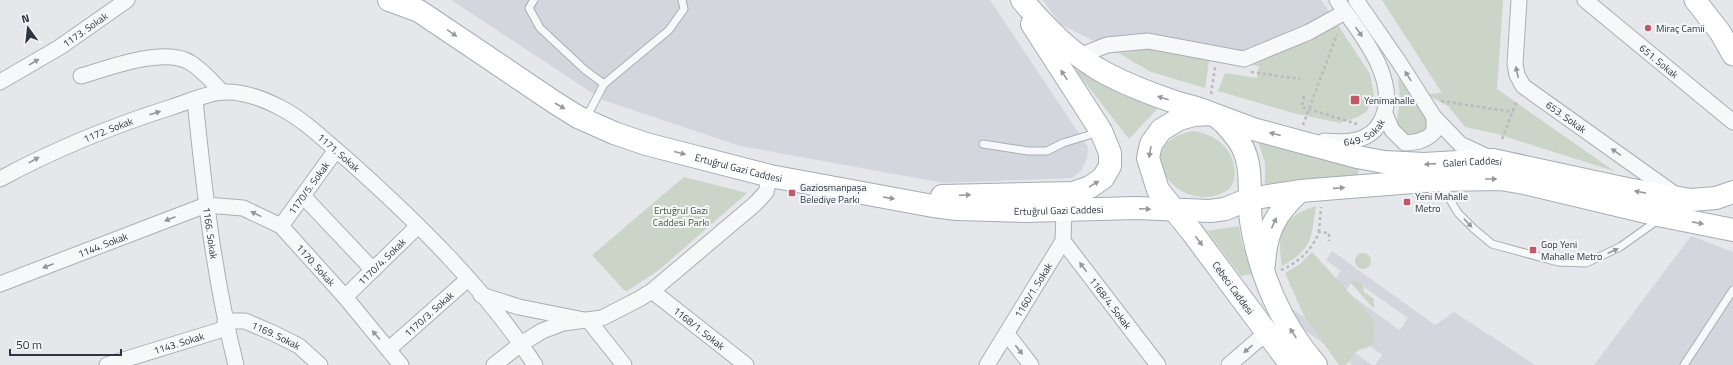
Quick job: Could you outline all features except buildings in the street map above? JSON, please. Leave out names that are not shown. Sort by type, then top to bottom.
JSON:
[{"type":"main road","name":"Ertuğrul Gazi Caddesi","points":[[389,0],[412,6],[524,83],[585,120],[614,133],[646,144],[770,176],[957,209],[1064,211],[1083,209],[1136,208],[1174,211]]},
{"type":"main road","points":[[913,202],[939,196],[1073,193],[1090,187],[1103,178],[1110,166],[1110,153],[1101,131],[1042,42],[1018,0]]},
{"type":"main road","name":"Galeri Caddesi","points":[[1022,0],[1061,42],[1079,56],[1105,72],[1133,86],[1254,129],[1307,144],[1357,157],[1384,162],[1424,164],[1493,160],[1682,199],[1701,200],[1716,198],[1733,192]]},
{"type":"main road","points":[[1695,0],[1731,46]]},
{"type":"main road","points":[[1249,199],[1225,209],[1210,212],[1174,211],[1158,190],[1151,172],[1148,158],[1151,144],[1161,130],[1179,119],[1194,115],[1213,114],[1235,134],[1245,151],[1250,176],[1249,199],[1254,235],[1264,275],[1288,326],[1316,365]]},
{"type":"main road","name":"Galeri Caddesi","points":[[1249,199],[1324,189],[1438,180],[1500,179],[1524,183],[1663,216],[1733,230]]},
{"type":"main road","points":[[1264,275],[1265,254],[1273,224],[1283,207],[1300,191]]},
{"type":"main road","name":"Cebeci Caddesi","points":[[1174,211],[1192,232],[1291,365]]},
{"type":"street","name":"1173. Sokak","points":[[0,82],[60,47],[127,0]]},
{"type":"street","points":[[1356,0],[1399,62],[1434,117],[1460,144],[1493,160]]},
{"type":"street","points":[[1520,0],[1516,64],[1517,76],[1523,86]]},
{"type":"street","name":"651. Sokak","points":[[1585,0],[1733,122]]},
{"type":"street","points":[[1079,56],[1107,45],[1148,41],[1244,59],[1308,32],[1341,6]]},
{"type":"street","name":"649. Sokak","points":[[1307,144],[1320,141],[1340,143],[1354,141],[1371,134],[1378,128],[1385,114],[1386,95],[1382,73],[1363,38],[1341,6]]},
{"type":"street","points":[[81,76],[138,60],[173,57],[190,62],[222,92]]},
{"type":"street","name":"653. Sokak","points":[[1523,86],[1682,199]]},
{"type":"street","name":"1172. Sokak","points":[[0,179],[42,156],[131,120],[222,92]]},
{"type":"street","name":"1171. Sokak","points":[[222,92],[246,94],[281,108],[313,130],[336,150],[392,200],[468,279],[521,344],[535,365]]},
{"type":"street","name":"1166. Sokak","points":[[195,100],[206,205],[226,324],[236,365]]},
{"type":"street","points":[[1385,114],[1392,130],[1405,143],[1428,139],[1434,132],[1434,117]]},
{"type":"street","name":"1170/5. Sokak","points":[[281,226],[336,150]]},
{"type":"street","points":[[494,365],[521,344],[542,331],[563,322],[589,321],[602,318],[652,291],[755,204],[766,192],[770,176]]},
{"type":"street","points":[[302,196],[373,270]]},
{"type":"street","name":"1170. Sokak","points":[[206,205],[243,208],[281,226],[345,297],[401,365]]},
{"type":"street","name":"1144. Sokak","points":[[0,284],[206,205]]},
{"type":"street","name":"1160/1. Sokak","points":[[987,365],[1063,241],[1064,211]]},
{"type":"street","name":"1170/4. Sokak","points":[[345,297],[418,226]]},
{"type":"street","name":"1168/4. Sokak","points":[[1063,241],[1158,365]]},
{"type":"street","name":"1170/3. Sokak","points":[[389,349],[468,279]]},
{"type":"street","name":"1168/1. Sokak","points":[[652,291],[746,365]]},
{"type":"street","points":[[481,295],[519,307],[589,321],[624,365]]},
{"type":"street","name":"1169. Sokak","points":[[226,324],[245,321],[273,333],[299,346],[320,365]]},
{"type":"street","name":"1143. Sokak","points":[[107,365],[226,324]]},
{"type":"street","points":[[1229,365],[1266,333]]},
{"type":"street","points":[[1007,334],[1031,365]]},
{"type":"lane","points":[[534,0],[529,8],[540,28],[584,70],[604,84]]},
{"type":"lane","points":[[585,120],[604,84],[670,30],[684,9],[682,0]]},
{"type":"lane","points":[[983,144],[1028,151],[1047,151],[1063,142],[1101,131]]},
{"type":"lane","points":[[1438,180],[1458,213],[1492,244],[1558,262],[1586,263],[1620,247],[1663,216]]},
{"type":"lane","points":[[1684,365],[1733,290]]},
{"type":"path","points":[[1310,109],[1341,6]]},
{"type":"path","points":[[1213,114],[1210,95],[1218,54]]},
{"type":"path","points":[[1246,71],[1300,79]]},
{"type":"path","points":[[1502,139],[1523,86]]},
{"type":"path","points":[[1304,96],[1302,107],[1364,126]]},
{"type":"path","points":[[1439,100],[1513,112]]},
{"type":"path","points":[[1264,275],[1284,269],[1310,250],[1319,232],[1324,189]]},
{"type":"path","points":[[1319,232],[1328,233],[1328,241]]},
{"type":"shaded area","points":[[451,0],[990,0],[1088,147],[1087,158],[1081,171],[1072,178],[944,183],[740,146],[603,100]]},
{"type":"shaded area","points":[[1043,0],[1321,0],[1338,25],[1246,64],[1155,46],[1120,54],[1060,24]]},
{"type":"shaded area","points":[[1691,236],[1733,252],[1733,365],[1594,365]]},
{"type":"shaded area","points":[[1332,251],[1435,325],[1454,312],[1535,365],[1375,365],[1382,355],[1328,316],[1320,328],[1372,365],[1353,365],[1285,316],[1291,308],[1307,319],[1341,271],[1326,260]],"holes":[[[1354,280],[1408,318],[1400,330],[1345,291]]]},
{"type":"green space","points":[[1382,0],[1503,0],[1497,89],[1614,171],[1497,134],[1465,127],[1449,107],[1427,94],[1442,93]]},
{"type":"green space","points":[[1338,25],[1370,74],[1374,95],[1367,111],[1358,117],[1340,123],[1293,113],[1218,91],[1225,73],[1257,78],[1259,66],[1246,64]]},
{"type":"green space","points":[[1155,46],[1210,54],[1205,88],[1151,72],[1120,54]]},
{"type":"green space","points":[[1077,69],[1117,91],[1158,108],[1129,139],[1076,71]]},
{"type":"green space","points":[[1398,77],[1428,121],[1427,129],[1418,134],[1410,135],[1403,132],[1397,123],[1400,98]]},
{"type":"green space","points":[[1194,131],[1206,134],[1217,140],[1224,146],[1232,158],[1235,173],[1231,186],[1227,191],[1220,194],[1202,197],[1186,193],[1173,185],[1164,173],[1161,160],[1164,148],[1174,137]]},
{"type":"green space","points":[[1258,141],[1360,167],[1357,178],[1265,184],[1265,163]]},
{"type":"green space","name":"Ertuğrul Gazi Caddesi Parkı","points":[[684,177],[747,193],[659,270],[627,291],[624,290],[592,255]]},
{"type":"green space","points":[[1316,206],[1309,242],[1300,254],[1282,266],[1280,244],[1284,227],[1296,215]]},
{"type":"green space","points":[[1239,226],[1241,239],[1252,274],[1241,276],[1207,231]]},
{"type":"green space","points":[[1312,252],[1375,321],[1374,340],[1372,345],[1357,351],[1346,365],[1339,365],[1304,316],[1285,273],[1300,264]]},
{"type":"green space","points":[[1363,253],[1369,255],[1371,261],[1369,267],[1363,269],[1357,267],[1355,261],[1357,255]]},
{"type":"green space","points":[[1353,280],[1362,283],[1364,292],[1374,299],[1374,309],[1350,282]]},
{"type":"place","name":"Miraç Camii","points":[[1648,28]]},
{"type":"place","name":"Yenimahalle","points":[[1355,100]]},
{"type":"place","name":"Gaziosmanpaşa Belediye Parkı","points":[[792,193]]},
{"type":"place","name":"Yeni Mahalle Metro","points":[[1407,202]]},
{"type":"place","name":"Gop Yeni Mahalle Metro","points":[[1533,250]]}]
